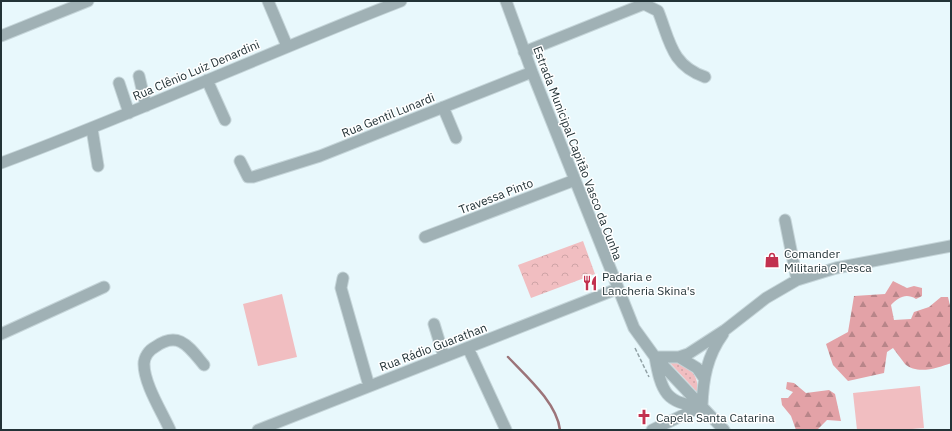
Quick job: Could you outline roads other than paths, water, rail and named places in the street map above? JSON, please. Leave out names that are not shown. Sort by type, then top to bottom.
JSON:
[{"type":"street","points":[[1,36],[88,1]]},
{"type":"street","points":[[268,1],[286,46]]},
{"type":"street","name":"Rua Clênio Luiz Denardini","points":[[1,163],[92,129],[286,46],[401,1]]},
{"type":"street","name":"Estrada Municipal Capitão Vasco da Cunha","points":[[506,1],[524,52],[634,328],[655,358],[724,430]]},
{"type":"street","points":[[524,52],[644,4],[658,11],[677,58],[685,67],[705,77]]},
{"type":"street","name":"Rua Gentil Lunardi","points":[[240,161],[248,177],[253,177],[320,156],[532,72]]},
{"type":"street","points":[[139,76],[146,106]]},
{"type":"street","points":[[207,80],[225,120]]},
{"type":"street","points":[[119,83],[129,113]]},
{"type":"street","points":[[443,107],[456,138]]},
{"type":"street","points":[[92,129],[98,166]]},
{"type":"street","name":"Travessa Pinto","points":[[425,237],[575,180]]},
{"type":"street","points":[[785,220],[797,280]]},
{"type":"street","points":[[702,406],[679,404],[666,392],[659,378],[655,358],[679,357],[688,354],[725,330],[766,298],[797,280],[836,268],[951,246]]},
{"type":"street","points":[[343,278],[341,288],[369,386]]},
{"type":"street","points":[[1,334],[104,287]]},
{"type":"street","name":"Rua Rádio Guarathan","points":[[258,430],[618,289]]},
{"type":"street","points":[[434,324],[444,357]]},
{"type":"street","points":[[702,406],[704,378],[716,343],[725,330]]},
{"type":"street","points":[[170,430],[146,377],[144,363],[148,352],[165,340],[176,339],[186,344],[204,365]]},
{"type":"street","points":[[468,348],[506,430]]},
{"type":"street","points":[[679,357],[696,368],[704,378]]},
{"type":"street","points":[[652,430],[702,406]]},
{"type":"waterway","points":[[508,357],[540,390],[553,410],[558,420],[560,430]]},
{"type":"place","name":"Comander Militaria e Pesca","points":[[772,260]]},
{"type":"place","name":"Padaria e Lancheria Skina's","points":[[590,283]]},
{"type":"place","name":"Capela Santa Catarina","points":[[644,417]]}]
